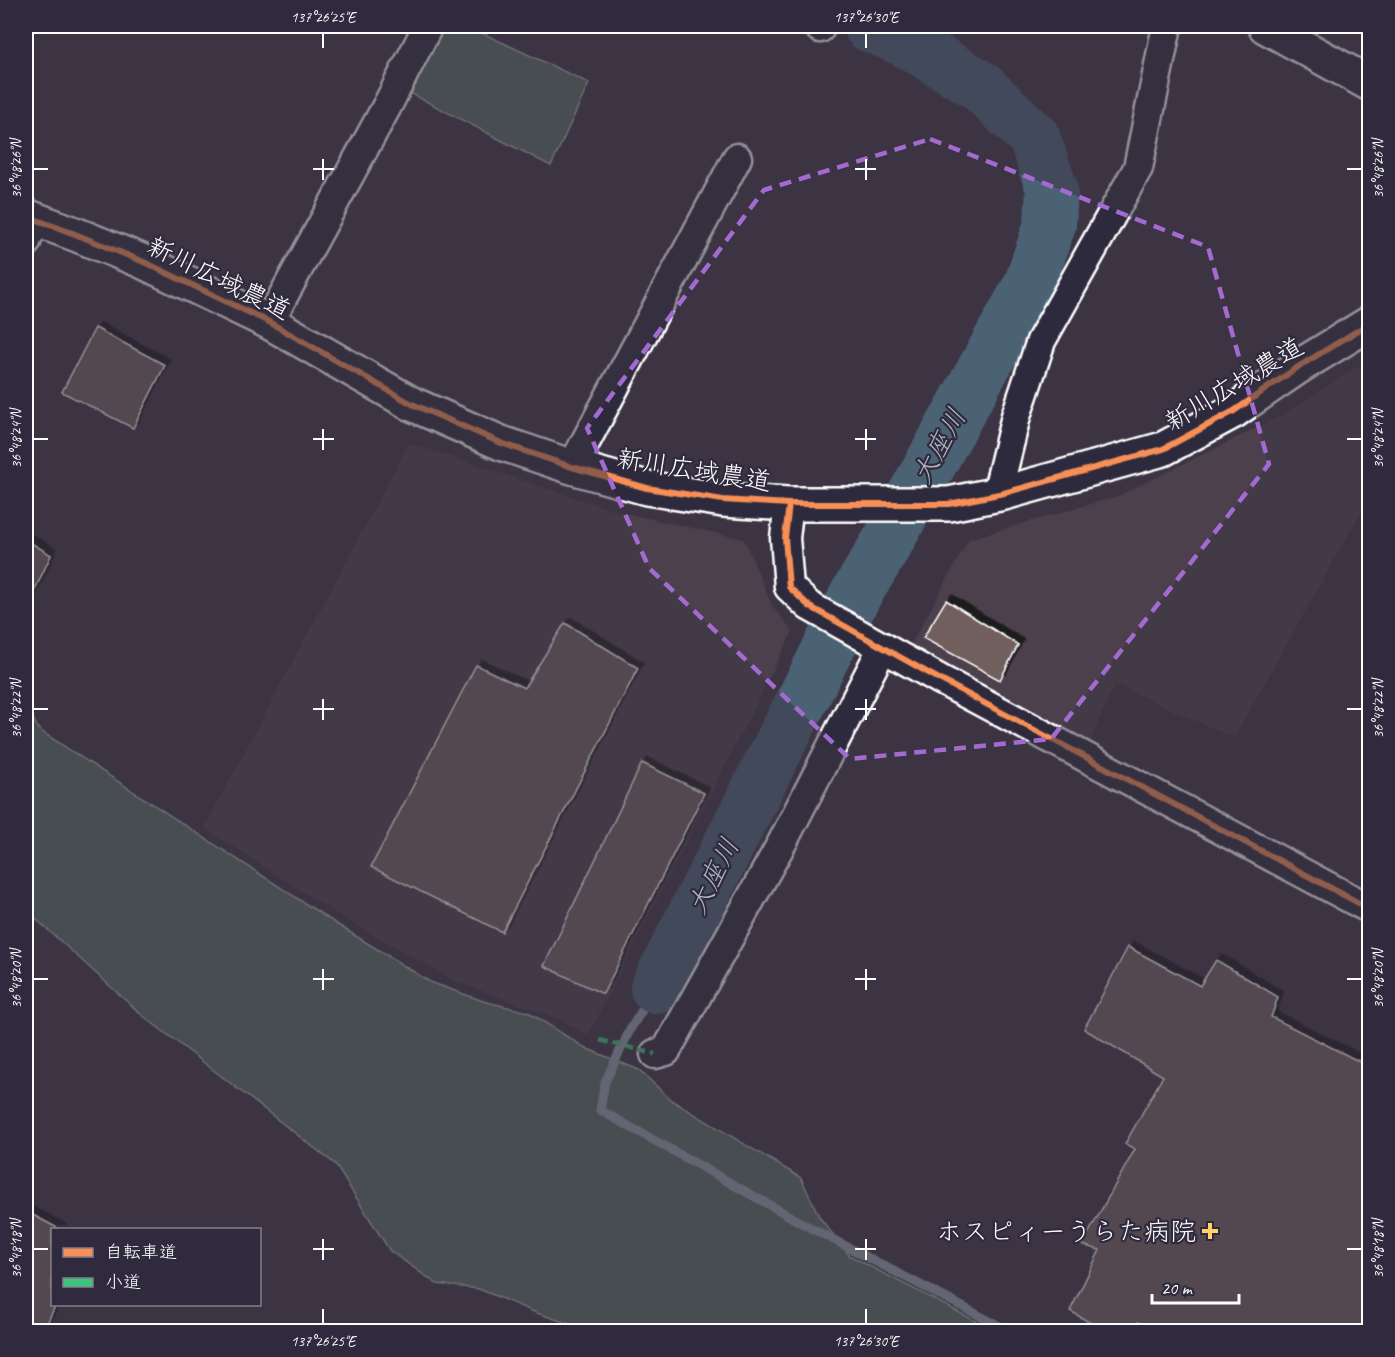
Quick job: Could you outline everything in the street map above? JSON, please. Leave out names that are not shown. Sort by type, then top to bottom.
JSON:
[{"type":"street","points":[[269,322],[428,26]]},
{"type":"street","points":[[997,494],[1016,416],[1041,341],[1138,168],[1167,26]]},
{"type":"street","points":[[1264,26],[1370,84]]},
{"type":"street","points":[[572,467],[737,158]]},
{"type":"street","name":"新川広域農道","points":[[29,226],[144,262],[269,322],[412,404],[501,443],[572,467],[647,488],[723,500],[789,504],[949,504],[997,494],[1163,449],[1234,411],[1298,367],[1370,323]]},
{"type":"street","points":[[789,504],[785,538],[789,587],[809,606],[1370,909]]},
{"type":"street","points":[[655,1054],[666,1051],[783,841],[878,644]]},
{"type":"highlighted area","points":[[930,139],[1208,247],[1269,464],[1051,739],[850,759],[649,568],[587,428],[764,190]]},
{"type":"shaded area","points":[[1369,359],[1369,498],[1234,738],[1115,684],[1088,746],[909,648],[969,539],[1118,496],[1283,415]]},
{"type":"shaded area","points":[[409,443],[619,512],[744,539],[772,606],[793,631],[588,1036],[562,1020],[455,981],[339,915],[204,828]]},
{"type":"green space","points":[[444,26],[467,26],[589,83],[551,166],[410,93]]},
{"type":"green space","points":[[26,705],[39,730],[338,925],[430,982],[483,1001],[528,1012],[585,1048],[639,1070],[671,1100],[801,1178],[820,1218],[850,1256],[995,1331],[591,1331],[534,1312],[479,1289],[437,1284],[390,1251],[335,1164],[142,1015],[26,910]]},
{"type":"building","points":[[95,328],[165,365],[133,428],[62,392]]},
{"type":"building","points":[[26,540],[51,555],[26,609]]},
{"type":"building","points":[[946,600],[1018,645],[1000,680],[923,638]]},
{"type":"building","points":[[565,623],[638,668],[502,932],[371,867],[476,665],[524,688]]},
{"type":"building","points":[[642,763],[704,793],[603,994],[544,966]]},
{"type":"building","points":[[1128,947],[1200,986],[1216,960],[1278,997],[1271,1017],[1360,1062],[1370,1044],[1370,1332],[1159,1332],[1138,1322],[1132,1332],[1106,1332],[1070,1311],[1100,1250],[1082,1245],[1135,1149],[1125,1144],[1163,1076],[1084,1029]]},
{"type":"building","points":[[27,1212],[57,1228],[51,1228],[51,1306],[55,1306],[43,1332],[26,1331]]},
{"type":"waterway","name":"大座川","points":[[656,988],[856,594],[888,541],[1029,286],[1050,224],[1052,189],[1034,137],[979,85],[907,42],[869,26]]},
{"type":"waterway","points":[[656,988],[631,1028],[605,1082],[600,1110],[809,1227],[1011,1332]]},
{"type":"marked path","points":[[600,1040],[655,1054]]},
{"type":"cycle path","points":[[26,216],[144,262],[269,322],[412,404],[501,443],[572,467],[647,488],[723,500],[789,504],[949,504],[1004,493],[1163,449],[1234,411],[1298,367],[1370,323]]},
{"type":"cycle path","points":[[789,504],[785,538],[789,587],[809,606],[941,680],[1370,909]]},
{"type":"place","name":"ホスピィーうらた病院","points":[[1210,1231]]}]
